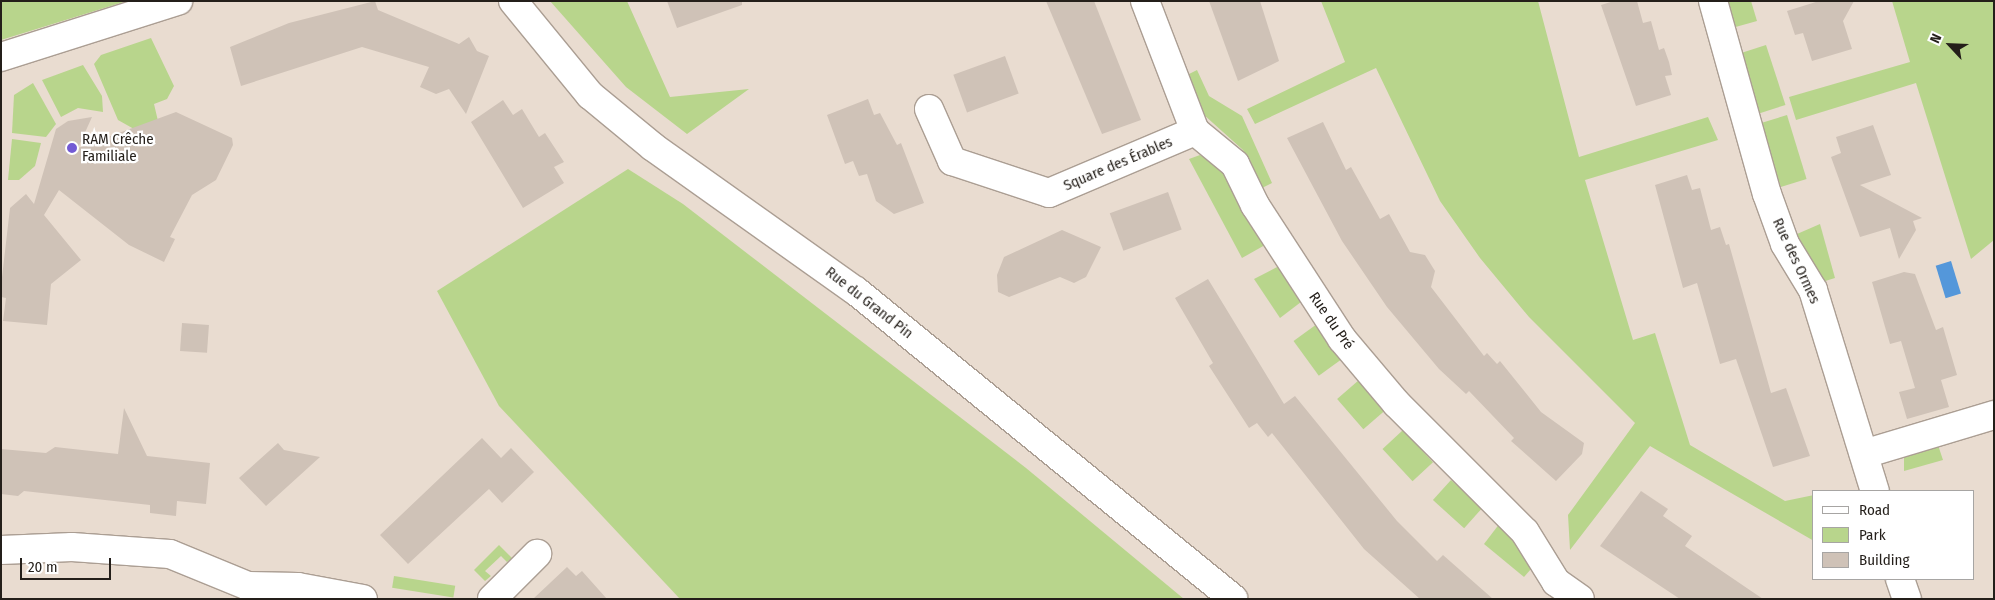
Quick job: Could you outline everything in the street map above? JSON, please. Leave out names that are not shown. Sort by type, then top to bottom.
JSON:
[{"type":"street","points":[[1,57],[178,1]]},
{"type":"street","name":"Rue du Grand Pin","points":[[513,1],[590,95],[653,147],[856,291],[1233,599]]},
{"type":"street","name":"Rue du Pré","points":[[1145,1],[1195,131],[1235,164],[1255,205],[1342,339],[1396,403],[1525,532],[1556,582],[1580,599]]},
{"type":"street","name":"Rue des Ormes","points":[[1712,1],[1767,194],[1785,244],[1812,290],[1875,490]]},
{"type":"street","name":"Square des Érables","points":[[929,110],[952,161],[1049,193],[1195,131]]},
{"type":"street","points":[[1864,454],[1994,414]]},
{"type":"street","points":[[1,550],[72,547],[170,554],[235,583],[278,585],[363,599]]},
{"type":"street","points":[[492,599],[537,554]]},
{"type":"street","points":[[1900,580],[1907,599]]},
{"type":"green space","points":[[1,1],[127,1],[1,40]]},
{"type":"green space","points":[[550,1],[627,1],[670,97],[749,89],[687,134],[626,87]]},
{"type":"green space","points":[[1321,1],[1538,1],[1579,157],[1708,117],[1718,140],[1585,180],[1633,340],[1655,333],[1690,445],[1785,501],[1812,495],[1812,540],[1650,446],[1570,550],[1568,515],[1635,423],[1529,317],[1480,258],[1440,201],[1376,68],[1255,124],[1247,109],[1345,62]]},
{"type":"green space","points":[[1726,1],[1751,1],[1757,21],[1732,28]]},
{"type":"green space","points":[[1892,1],[1994,1],[1994,240],[1971,259],[1916,83],[1796,120],[1789,97],[1910,62]]},
{"type":"green space","points":[[151,38],[174,86],[167,99],[154,104],[158,121],[134,129],[118,120],[94,64],[101,55]]},
{"type":"green space","points":[[1766,45],[1785,105],[1760,113],[1740,53]]},
{"type":"green space","points":[[83,65],[102,96],[103,112],[78,108],[61,117],[42,80]]},
{"type":"green space","points":[[1197,70],[1209,96],[1242,116],[1272,183],[1262,188],[1243,150],[1203,114],[1187,75]]},
{"type":"green space","points":[[33,83],[56,124],[46,137],[12,133],[14,95]]},
{"type":"green space","points":[[1787,115],[1807,179],[1781,187],[1761,123]]},
{"type":"green space","points":[[12,139],[41,143],[35,166],[19,180],[8,180]]},
{"type":"green space","points":[[1200,155],[1227,173],[1265,245],[1242,258],[1189,159]]},
{"type":"green space","points":[[628,169],[683,204],[1026,468],[1184,599],[680,599],[499,406],[437,291]]},
{"type":"green space","points":[[1820,224],[1835,278],[1822,282],[1797,234]]},
{"type":"green space","points":[[1279,266],[1301,302],[1280,318],[1254,279]]},
{"type":"green space","points":[[1317,324],[1342,359],[1319,376],[1294,341]]},
{"type":"green space","points":[[1359,380],[1385,410],[1363,429],[1337,399]]},
{"type":"green space","points":[[1403,430],[1433,462],[1413,481],[1383,449]]},
{"type":"green space","points":[[1938,445],[1943,460],[1904,471],[1904,457]]},
{"type":"green space","points":[[1451,480],[1482,508],[1464,528],[1433,500]]},
{"type":"green space","points":[[1500,523],[1513,533],[1531,569],[1524,577],[1484,544]]},
{"type":"green space","points":[[499,545],[512,558],[507,562],[501,556],[485,571],[491,576],[485,581],[474,570]]},
{"type":"green space","points":[[394,576],[455,586],[453,598],[392,588]]},
{"type":"water","points":[[1951,261],[1961,294],[1946,298],[1936,266]]},
{"type":"building","points":[[375,1],[378,10],[459,44],[469,37],[477,51],[489,56],[466,114],[449,89],[436,94],[420,87],[429,67],[362,47],[241,86],[230,47],[289,23]]},
{"type":"building","points":[[667,1],[742,1],[742,5],[677,28]]},
{"type":"building","points":[[1046,1],[1094,1],[1141,120],[1102,134]]},
{"type":"building","points":[[1209,1],[1260,1],[1279,61],[1238,81]]},
{"type":"building","points":[[1614,1],[1637,1],[1643,23],[1651,21],[1659,50],[1664,48],[1669,62],[1672,75],[1665,76],[1671,95],[1636,106],[1601,5]]},
{"type":"building","points":[[1819,1],[1854,1],[1843,21],[1852,49],[1812,61],[1803,33],[1795,35],[1787,11]]},
{"type":"building","points":[[1005,56],[1019,94],[967,112],[953,75]]},
{"type":"building","points":[[868,99],[874,115],[880,113],[897,145],[901,143],[924,203],[894,214],[876,201],[867,174],[859,176],[853,161],[845,164],[827,115]]},
{"type":"building","points":[[503,100],[513,115],[522,109],[539,137],[545,133],[564,162],[554,167],[564,183],[523,208],[471,122]]},
{"type":"building","points":[[176,112],[232,138],[233,145],[216,180],[192,195],[170,237],[175,239],[164,262],[129,245],[59,190],[44,215],[81,260],[51,284],[47,325],[3,321],[6,298],[1,297],[1,286],[10,208],[26,194],[34,204],[56,129],[68,121],[92,117],[78,148]]},
{"type":"building","points":[[1323,122],[1346,170],[1351,167],[1380,219],[1389,214],[1410,252],[1425,255],[1435,271],[1431,287],[1484,356],[1487,353],[1497,364],[1500,361],[1541,412],[1584,443],[1582,454],[1556,481],[1511,441],[1514,438],[1469,391],[1466,394],[1439,369],[1387,307],[1342,241],[1287,138]]},
{"type":"building","points":[[1873,125],[1891,175],[1860,185],[1922,218],[1913,221],[1916,230],[1899,259],[1890,228],[1860,237],[1831,157],[1841,153],[1836,137]]},
{"type":"building","points":[[1687,175],[1692,190],[1700,188],[1711,230],[1720,227],[1726,245],[1729,244],[1771,393],[1786,388],[1810,456],[1773,467],[1736,359],[1720,364],[1697,283],[1683,288],[1655,185]]},
{"type":"building","points":[[1168,192],[1182,230],[1123,251],[1110,213]]},
{"type":"building","points":[[1062,230],[1101,247],[1086,277],[1074,283],[1060,277],[1009,297],[998,292],[997,275],[1004,257]]},
{"type":"building","points":[[1904,272],[1915,274],[1936,330],[1943,327],[1957,375],[1941,380],[1949,407],[1907,419],[1899,392],[1915,388],[1901,341],[1890,344],[1872,282]]},
{"type":"building","points":[[1208,279],[1284,404],[1295,396],[1397,521],[1437,561],[1443,555],[1493,599],[1420,599],[1364,549],[1272,433],[1268,437],[1257,423],[1249,428],[1209,366],[1213,363],[1175,298]]},
{"type":"building","points":[[182,323],[209,325],[207,353],[180,351]]},
{"type":"building","points":[[124,408],[147,456],[210,463],[206,504],[177,501],[176,516],[150,513],[150,505],[24,491],[18,496],[1,494],[1,449],[46,453],[55,447],[118,454]]},
{"type":"building","points":[[482,438],[501,458],[511,448],[534,472],[502,503],[489,489],[408,564],[380,535]]},
{"type":"building","points":[[278,443],[284,450],[320,457],[266,506],[239,478]]},
{"type":"building","points":[[1641,491],[1668,509],[1663,516],[1692,536],[1685,546],[1763,599],[1680,599],[1600,546]]},
{"type":"building","points":[[567,567],[576,576],[582,571],[607,599],[533,599]]},
{"type":"place","name":"RAM Crêche Familiale","points":[[72,148]]}]
